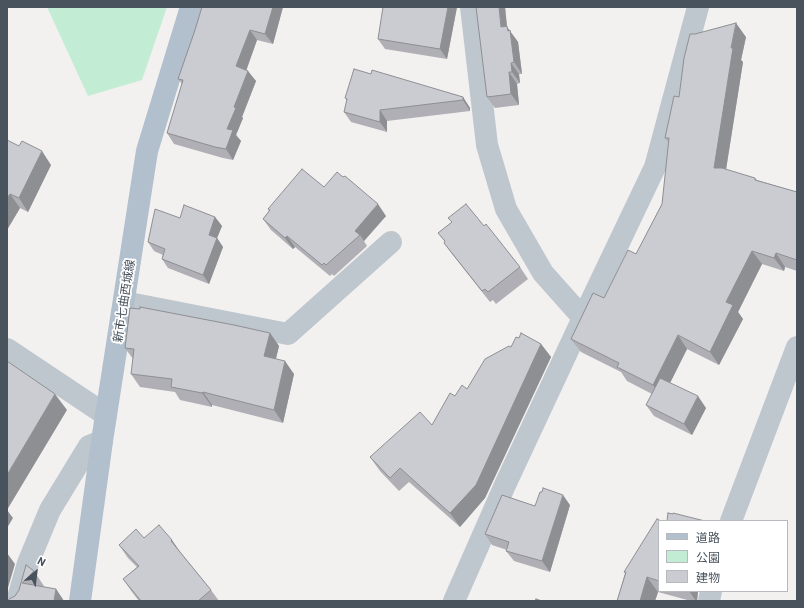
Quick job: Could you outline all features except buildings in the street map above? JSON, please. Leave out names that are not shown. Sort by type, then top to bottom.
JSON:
[{"type":"main road","name":"新市七曲西城線","points":[[80,601],[102,441],[147,151],[191,7]]},
{"type":"street","points":[[471,7],[487,145],[506,209],[543,273],[584,318]]},
{"type":"street","points":[[454,601],[505,485],[655,167],[698,7]]},
{"type":"street","points":[[124,302],[288,334],[391,242]]},
{"type":"street","points":[[731,520],[797,347]]},
{"type":"street","points":[[7,349],[106,415]]},
{"type":"street","points":[[17,601],[28,563],[50,510],[89,446],[102,441]]},
{"type":"green space","points":[[47,7],[167,7],[142,80],[88,96]]}]
